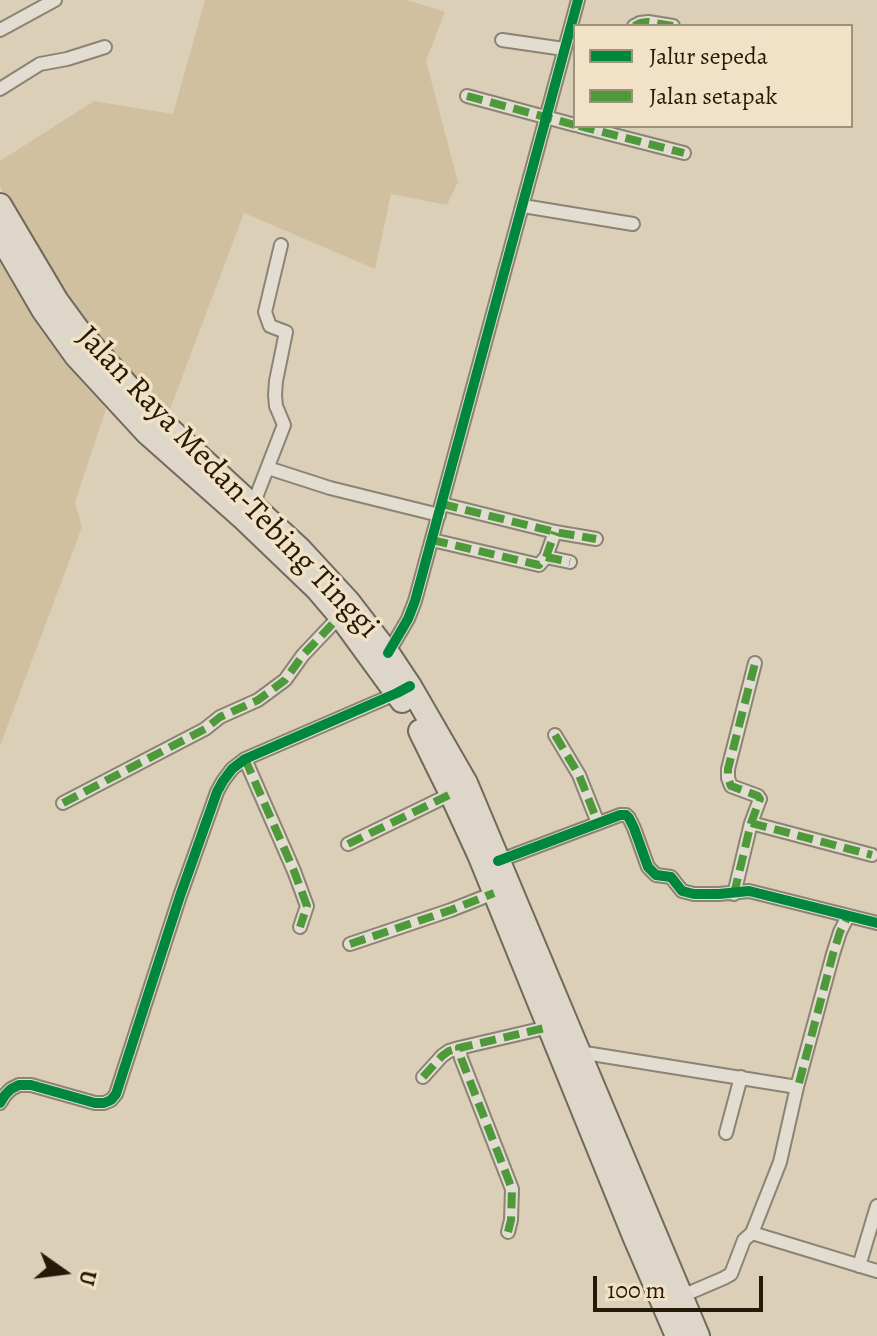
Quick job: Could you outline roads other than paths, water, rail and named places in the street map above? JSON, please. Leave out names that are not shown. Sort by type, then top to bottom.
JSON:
[{"type":"highway","name":"Jalan Raya Medan-Tebing Tinggi","points":[[0,205],[57,301],[79,331],[150,411],[299,548],[348,601],[388,653],[494,893],[549,1027],[646,1238],[682,1296],[698,1336]]},
{"type":"highway","name":"Jalan Raya Medan-Tebing Tinggi","points":[[0,236],[43,310],[76,356],[147,433],[275,547],[317,589],[404,690],[466,783],[577,1051],[646,1238],[677,1336]]},
{"type":"street","points":[[0,30],[55,0]]},
{"type":"street","points":[[388,653],[408,619],[432,540],[545,118],[568,47],[578,0]]},
{"type":"street","points":[[502,40],[568,47]]},
{"type":"street","points":[[0,89],[40,64],[105,47]]},
{"type":"street","points":[[467,96],[573,125]]},
{"type":"street","points":[[585,128],[684,153]]},
{"type":"street","points":[[635,140],[639,128]]},
{"type":"street","points":[[523,206],[633,224]]},
{"type":"street","points":[[253,505],[284,425],[275,395],[286,332],[270,326],[265,312],[281,245]]},
{"type":"street","points":[[268,468],[330,488],[596,539]]},
{"type":"street","points":[[432,540],[539,565],[546,557],[555,532]]},
{"type":"street","points":[[546,557],[570,562]]},
{"type":"street","points":[[63,803],[205,729],[220,717],[258,700],[280,685],[340,616]]},
{"type":"street","points":[[734,894],[759,798],[731,786],[728,769],[755,663]]},
{"type":"street","points":[[0,1103],[11,1089],[19,1085],[31,1085],[95,1103],[111,1100],[116,1094],[175,910],[217,792],[232,769],[245,759],[404,690]]},
{"type":"street","points":[[555,735],[579,775],[598,823]]},
{"type":"street","points":[[245,759],[307,906],[300,927]]},
{"type":"street","points":[[348,844],[451,794]]},
{"type":"street","points":[[498,861],[626,815],[648,867],[656,875],[671,877],[682,891],[694,894],[749,891],[877,923]]},
{"type":"street","points":[[751,823],[872,855]]},
{"type":"street","points":[[350,944],[494,893]]},
{"type":"street","points":[[682,1296],[731,1274],[744,1240],[752,1233],[780,1162],[833,954],[848,916]]},
{"type":"street","points":[[423,1077],[449,1051],[549,1027]]},
{"type":"street","points":[[459,1048],[512,1189],[508,1232]]},
{"type":"street","points":[[577,1051],[797,1087]]},
{"type":"street","points":[[726,1133],[741,1077]]},
{"type":"street","points":[[859,1266],[877,1206]]},
{"type":"street","points":[[752,1233],[877,1271]]}]
